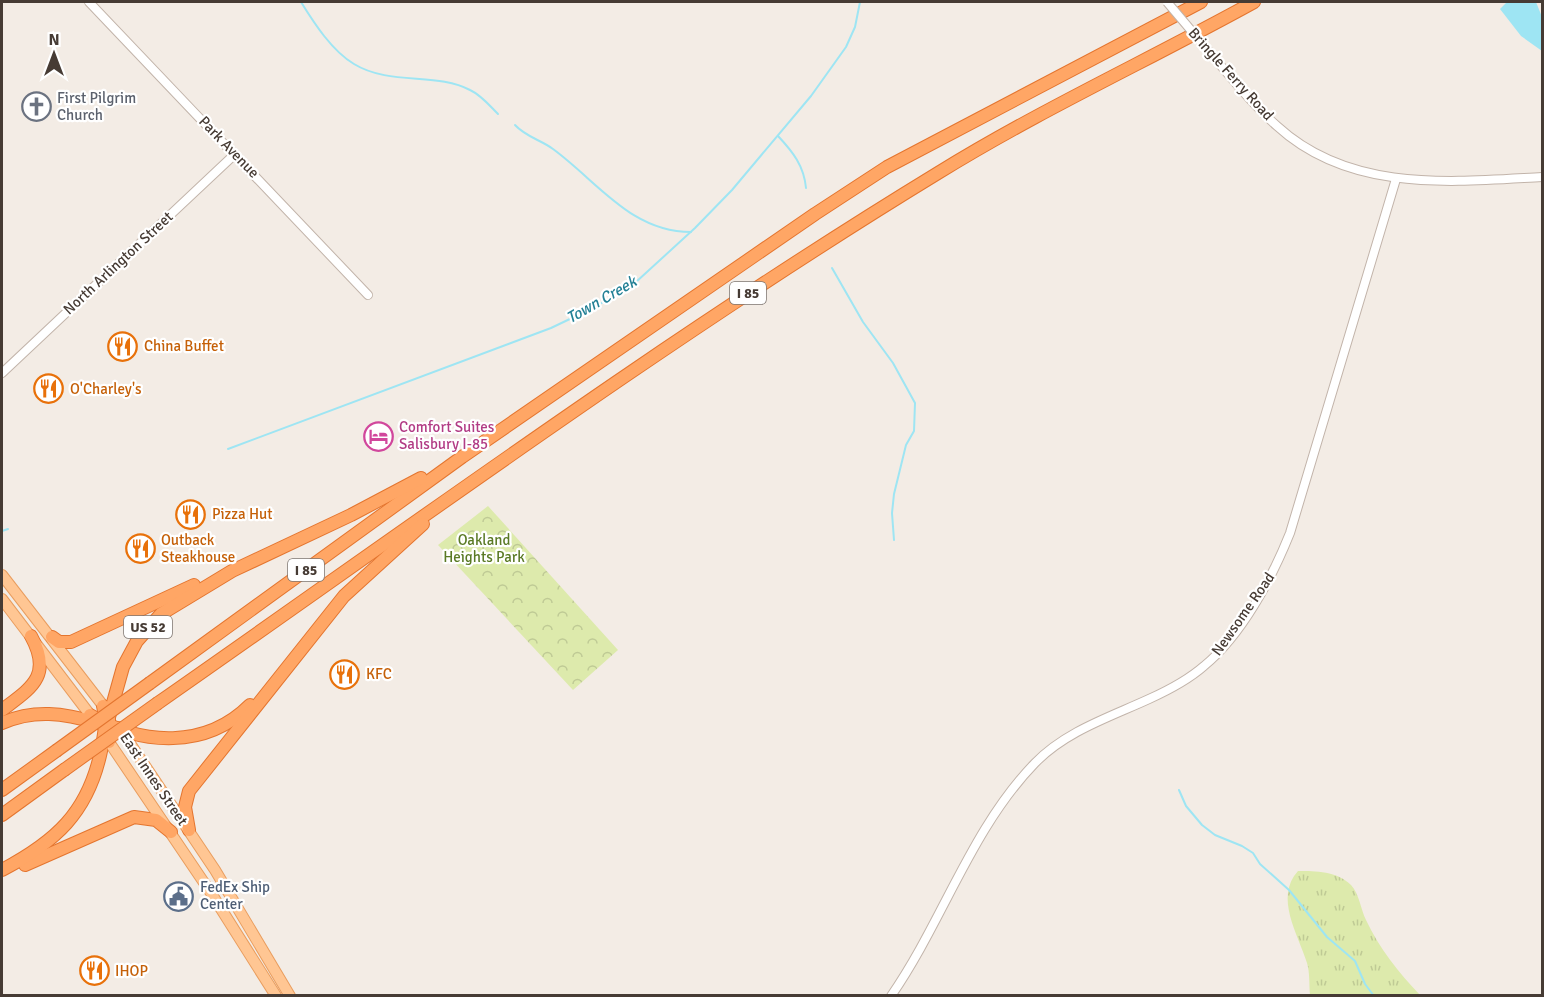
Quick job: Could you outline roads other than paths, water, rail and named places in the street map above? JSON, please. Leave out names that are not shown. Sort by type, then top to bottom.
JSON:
[{"type":"highway","name":"I 85","points":[[2,790],[462,457],[807,219],[887,167],[1201,2]]},
{"type":"highway","name":"I 85","points":[[2,815],[456,492],[782,270],[941,171],[1049,110],[1254,2]]},
{"type":"highway","name":"US 52","points":[[107,725],[125,662],[152,622],[180,600],[254,560],[351,515],[462,457]]},
{"type":"highway","points":[[189,830],[185,810],[189,792],[354,586],[442,508],[456,492]]},
{"type":"highway","points":[[52,637],[59,642],[71,642],[141,608],[254,560]]},
{"type":"highway","points":[[2,710],[31,688],[38,678],[40,660],[31,636]]},
{"type":"highway","points":[[2,723],[23,716],[46,713],[164,739],[194,737],[216,730],[246,710],[306,644]]},
{"type":"highway","points":[[2,872],[45,845],[70,820],[91,784],[107,725]]},
{"type":"highway","points":[[2,872],[134,818],[156,820],[171,832]]},
{"type":"main road","name":"East Innes Street","points":[[2,574],[52,637],[171,832],[276,996]]},
{"type":"main road","name":"East Innes Street","points":[[2,599],[107,725],[189,830],[290,996]]},
{"type":"street","name":"Park Avenue","points":[[89,2],[368,295]]},
{"type":"street","name":"Bringle Ferry Road","points":[[1167,2],[1263,112],[1278,127],[1313,152],[1354,171],[1396,179],[1542,177]]},
{"type":"street","name":"North Arlington Street","points":[[2,373],[235,154]]},
{"type":"street","name":"Newsome Road","points":[[891,996],[974,850],[1029,769],[1049,750],[1074,733],[1161,693],[1197,672],[1222,649],[1255,602],[1279,562],[1290,533],[1396,179]]},
{"type":"water","points":[[1507,2],[1536,2],[1542,17],[1542,51],[1521,36],[1500,9]]},
{"type":"waterway","points":[[301,2],[331,44],[354,64],[383,75],[443,81],[457,85],[478,95],[498,114]]},
{"type":"waterway","name":"Town Creek","points":[[228,449],[551,328],[595,307],[636,282],[695,228],[732,190],[811,96],[846,47],[855,27],[860,2]]},
{"type":"waterway","points":[[515,125],[524,133],[553,149],[616,203],[633,214],[650,224],[670,230],[691,232]]},
{"type":"waterway","points":[[778,136],[797,160],[806,188]]},
{"type":"waterway","points":[[832,268],[863,322],[893,363],[915,403],[914,431],[906,445],[894,494],[892,513],[894,540]]},
{"type":"waterway","name":"Town Creek","points":[[2,531],[8,529]]},
{"type":"waterway","points":[[1179,790],[1186,806],[1202,825],[1215,835],[1253,853],[1260,864],[1289,890],[1327,937],[1355,961],[1365,984],[1374,996]]},
{"type":"place","name":"First Pilgrim Church","points":[[36,107]]},
{"type":"place","name":"China Buffet","points":[[123,346]]},
{"type":"place","name":"O'Charley's","points":[[49,389]]},
{"type":"place","name":"Comfort Suites Salisbury I-85","points":[[378,436]]},
{"type":"place","name":"Pizza Hut","points":[[191,514]]},
{"type":"place","name":"Outback Steakhouse","points":[[140,549]]},
{"type":"place","name":"KFC","points":[[345,674]]},
{"type":"place","name":"FedEx Ship Center","points":[[179,896]]},
{"type":"place","name":"IHOP","points":[[94,971]]},
{"type":"park label","name":"Oakland Heights Park","points":[[484,548]]}]
